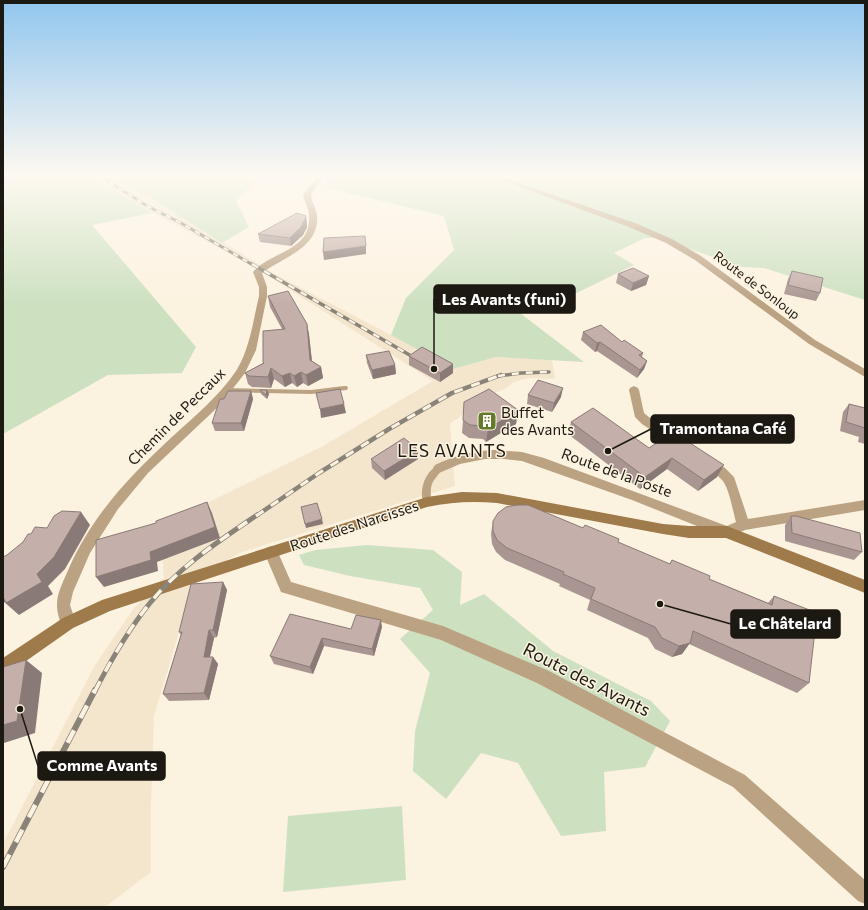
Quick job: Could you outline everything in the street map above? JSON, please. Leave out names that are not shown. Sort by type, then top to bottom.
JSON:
[{"type":"street","name":"Chemin de Peccaux","points":[[68,623],[63,606],[66,592],[84,550],[113,505],[144,470],[227,390],[241,371],[251,350],[263,296],[263,287],[258,272],[294,250],[310,234],[312,218]]},
{"type":"street","name":"Route de Sonloup","points":[[613,218],[680,246],[812,342],[865,374]]},
{"type":"street","points":[[634,390],[639,414],[646,421],[721,471],[730,480],[744,525]]},
{"type":"street","name":"Route de la Poste","points":[[439,468],[462,458],[481,455],[512,455],[527,457],[664,506],[727,532]]},
{"type":"street","name":"Route des Narcisses","points":[[3,667],[68,623],[122,599],[427,502],[454,496],[480,496],[663,529],[689,532],[727,532]]},
{"type":"street","points":[[727,532],[744,525],[865,505]]},
{"type":"street","points":[[727,532],[865,587]]},
{"type":"street","name":"Route des Avants","points":[[271,552],[286,587],[443,633],[544,677],[739,781],[865,894]]},
{"type":"lane","points":[[227,390],[311,392],[344,388]]},
{"type":"lane","name":"Route de la Poste","points":[[427,502],[425,492],[427,484],[432,475],[439,468]]},
{"type":"shaded area","points":[[163,218],[185,218],[278,276],[453,369],[496,357],[552,360],[555,379],[528,378],[514,382],[505,389],[487,396],[450,424],[455,486],[242,552],[199,575],[192,589],[154,716],[151,806],[151,872],[105,907],[3,907],[3,844],[95,665],[134,608],[164,578],[160,526],[323,446],[433,381],[243,260]]},
{"type":"green space","points":[[3,218],[125,218],[92,225],[196,347],[182,373],[108,375],[3,434]]},
{"type":"green space","points":[[184,218],[245,218],[249,227],[222,243]]},
{"type":"green space","points":[[445,218],[865,218],[865,300],[764,268],[742,267],[658,238],[645,238],[614,253],[634,265],[560,301],[520,313],[584,362],[496,357],[453,369],[391,335],[406,298],[454,250]]},
{"type":"green space","points":[[367,545],[433,550],[462,572],[460,605],[484,594],[553,651],[651,701],[670,721],[645,767],[604,772],[606,831],[561,836],[518,763],[481,753],[446,799],[413,771],[415,731],[430,673],[400,639],[433,610],[420,588],[350,576],[304,565],[299,555],[315,550]]},
{"type":"green space","points":[[402,806],[406,880],[283,892],[288,816]]},
{"type":"building","points":[[287,218],[305,218],[301,227],[290,238],[258,234]]},
{"type":"building","points":[[365,236],[366,246],[323,252],[324,238]]},
{"type":"building","points":[[633,268],[649,276],[633,283],[618,274]]},
{"type":"building","points":[[792,271],[823,278],[820,293],[788,285]]},
{"type":"building","points":[[288,291],[307,324],[310,360],[321,367],[306,375],[301,372],[294,376],[290,373],[282,376],[271,368],[268,377],[249,376],[245,373],[264,363],[263,331],[285,329],[268,296]]},
{"type":"building","points":[[601,325],[622,342],[624,340],[643,353],[639,355],[647,361],[640,370],[600,342],[597,343],[583,332]]},
{"type":"building","points":[[422,347],[453,364],[440,373],[409,356]]},
{"type":"building","points":[[389,351],[395,365],[372,370],[366,355]]},
{"type":"building","points":[[538,380],[563,388],[554,403],[528,395]]},
{"type":"building","points":[[340,389],[344,404],[320,409],[316,393]]},
{"type":"building","points":[[489,389],[518,410],[488,429],[485,426],[470,425],[463,420],[464,402]]},
{"type":"building","points":[[260,390],[267,390],[266,395]]},
{"type":"building","points":[[228,391],[251,391],[241,423],[212,423],[220,399],[224,399]]},
{"type":"building","points":[[849,404],[865,408],[865,428],[846,422]]},
{"type":"building","points":[[593,408],[649,448],[673,432],[724,465],[704,480],[672,458],[645,477],[571,422]]},
{"type":"building","points":[[404,438],[418,450],[384,471],[371,459]]},
{"type":"building","points":[[207,502],[215,527],[150,552],[151,560],[96,577],[96,540],[156,523],[156,521]]},
{"type":"building","points":[[317,503],[322,519],[305,524],[301,507]]},
{"type":"building","points":[[528,505],[583,528],[585,525],[619,539],[618,542],[670,564],[672,560],[710,576],[709,579],[772,605],[774,596],[817,613],[809,683],[693,631],[690,643],[679,646],[662,638],[655,627],[591,599],[595,588],[563,574],[564,572],[507,548],[497,540],[493,531],[493,521],[498,513],[506,507]]},
{"type":"building","points":[[62,511],[81,512],[54,557],[37,574],[42,582],[6,603],[3,597],[3,557],[23,542],[28,534],[31,534],[35,527],[47,528],[54,516]]},
{"type":"building","points":[[791,516],[860,533],[862,552],[792,533]]},
{"type":"building","points":[[223,582],[213,630],[209,630],[204,657],[213,657],[204,693],[163,694],[182,632],[179,632],[191,584]]},
{"type":"building","points":[[290,614],[351,629],[356,615],[381,620],[372,649],[322,638],[310,667],[270,656]]},
{"type":"building","points":[[26,660],[17,721],[3,725],[3,667]]},
{"type":"railway","points":[[172,218],[253,265]]},
{"type":"railway","points":[[252,264],[420,361]]},
{"type":"railway","points":[[498,376],[549,372]]},
{"type":"railway","points":[[256,516],[319,473],[389,429],[452,393],[498,376]]},
{"type":"railway","points":[[95,691],[127,635],[142,613],[161,590],[200,555],[257,515]]},
{"type":"railway","points":[[3,867],[95,690]]},
{"type":"place","name":"Les Avants (funi)","points":[[434,369]]},
{"type":"place","name":"Buffet des Avants","points":[[487,421]]},
{"type":"place","name":"Tramontana Café","points":[[608,451]]},
{"type":"place","name":"Le Châtelard","points":[[660,604]]},
{"type":"place","name":"Comme Avants","points":[[20,709]]},
{"type":"district","name":"LES AVANTS","points":[[452,450]]}]
